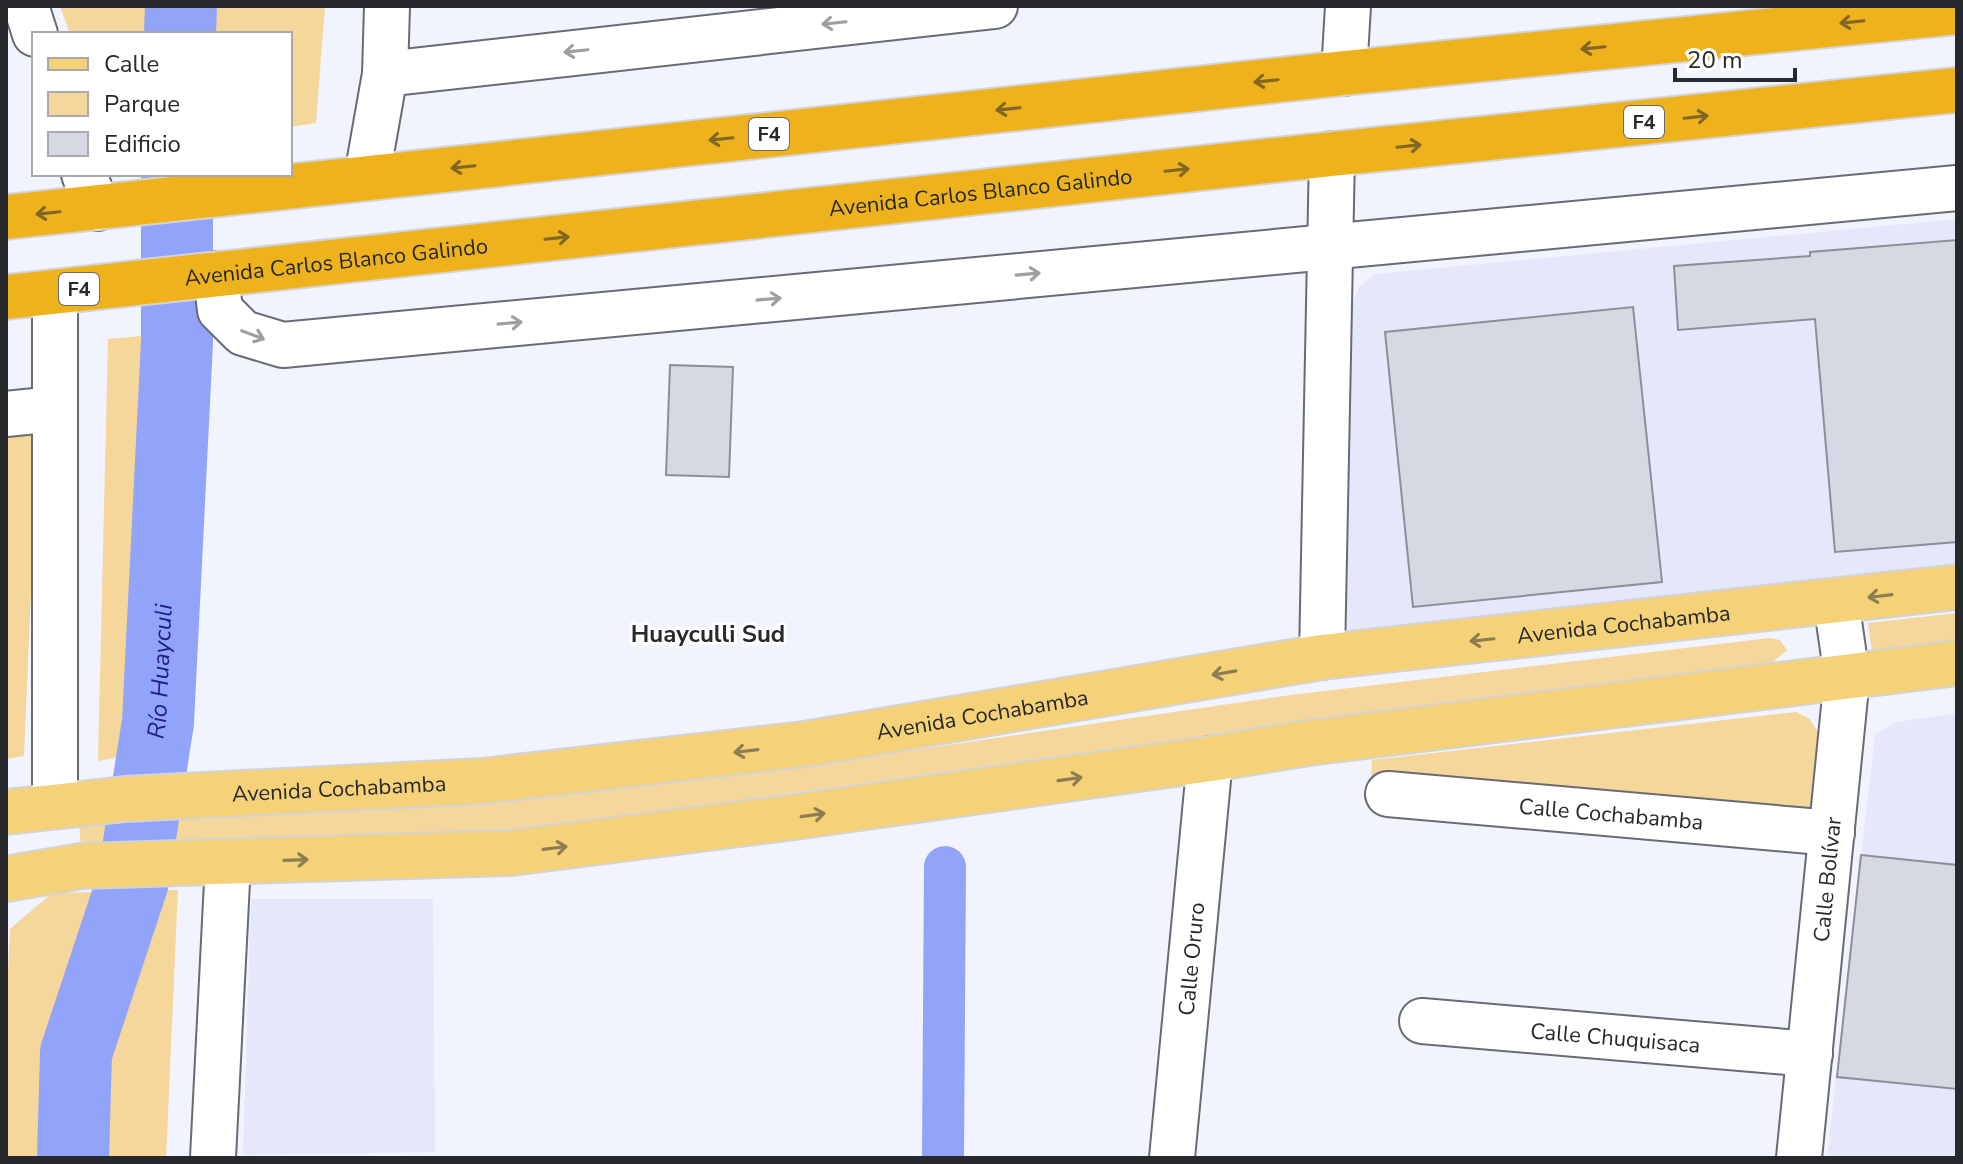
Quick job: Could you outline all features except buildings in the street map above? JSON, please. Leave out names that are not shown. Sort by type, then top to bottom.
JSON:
[{"type":"highway","name":"F4","points":[[6,217],[91,191],[146,202],[195,198],[367,176],[1957,12]]},
{"type":"highway","name":"Avenida Carlos Blanco Galindo","points":[[6,297],[1957,90]]},
{"type":"main road","name":"Avenida Cochabamba","points":[[29,809],[170,796],[482,781],[805,744],[1322,657],[1957,587]]},
{"type":"main road","points":[[29,809],[18,877],[81,866],[511,853],[787,818],[1308,743],[1957,663]]},
{"type":"street","points":[[26,6],[34,32]]},
{"type":"street","points":[[367,176],[385,74],[387,6]]},
{"type":"street","points":[[385,74],[995,6]]},
{"type":"street","points":[[1344,73],[1348,6]]},
{"type":"street","points":[[1322,657],[1332,154]]},
{"type":"street","points":[[208,275],[220,310],[243,333],[283,345],[1957,188]]},
{"type":"street","points":[[29,809],[55,409],[55,292]]},
{"type":"street","points":[[6,414],[55,409]]},
{"type":"street","name":"Calle Bolívar","points":[[1799,1158],[1847,677],[1836,601]]},
{"type":"street","name":"Calle Oruro","points":[[1172,1158],[1210,759]]},
{"type":"street","name":"Calle Cochabamba","points":[[1388,794],[1832,833]]},
{"type":"street","points":[[213,1158],[228,862]]},
{"type":"street","name":"Calle Chuquisaca","points":[[1422,1021],[1810,1054]]},
{"type":"shaded area","points":[[1957,219],[1957,570],[1352,633],[1338,619],[1353,302],[1360,286],[1375,274]]},
{"type":"shaded area","points":[[1957,713],[1957,1158],[1827,1158],[1875,734],[1897,722]]},
{"type":"shaded area","points":[[251,899],[433,899],[435,1152],[243,1155]]},
{"type":"green space","points":[[60,6],[325,6],[316,123],[292,127],[292,32],[69,32]]},
{"type":"green space","points":[[211,330],[180,745],[98,761],[108,339]]},
{"type":"green space","points":[[38,428],[24,756],[6,759],[6,431]]},
{"type":"green space","points":[[1957,613],[1957,642],[1872,652],[1868,623]]},
{"type":"green space","points":[[1770,638],[1780,640],[1787,650],[1772,663],[1292,724],[519,831],[81,845],[79,825],[159,817],[492,804],[789,768],[1291,695]]},
{"type":"green space","points":[[1796,712],[1810,719],[1818,732],[1812,808],[1796,820],[1371,783],[1372,760]]},
{"type":"green space","points":[[178,890],[166,1158],[6,1158],[6,1013],[10,929],[52,893]]},
{"type":"waterway","name":"Río Huayculi","points":[[180,32],[181,6]]},
{"type":"waterway","name":"Río Huayculi","points":[[73,1158],[76,1053],[133,881],[158,722],[177,342],[177,176]]},
{"type":"waterway","points":[[943,1158],[945,867]]},
{"type":"district","name":"Huayculli Sud","points":[[708,634]]}]
